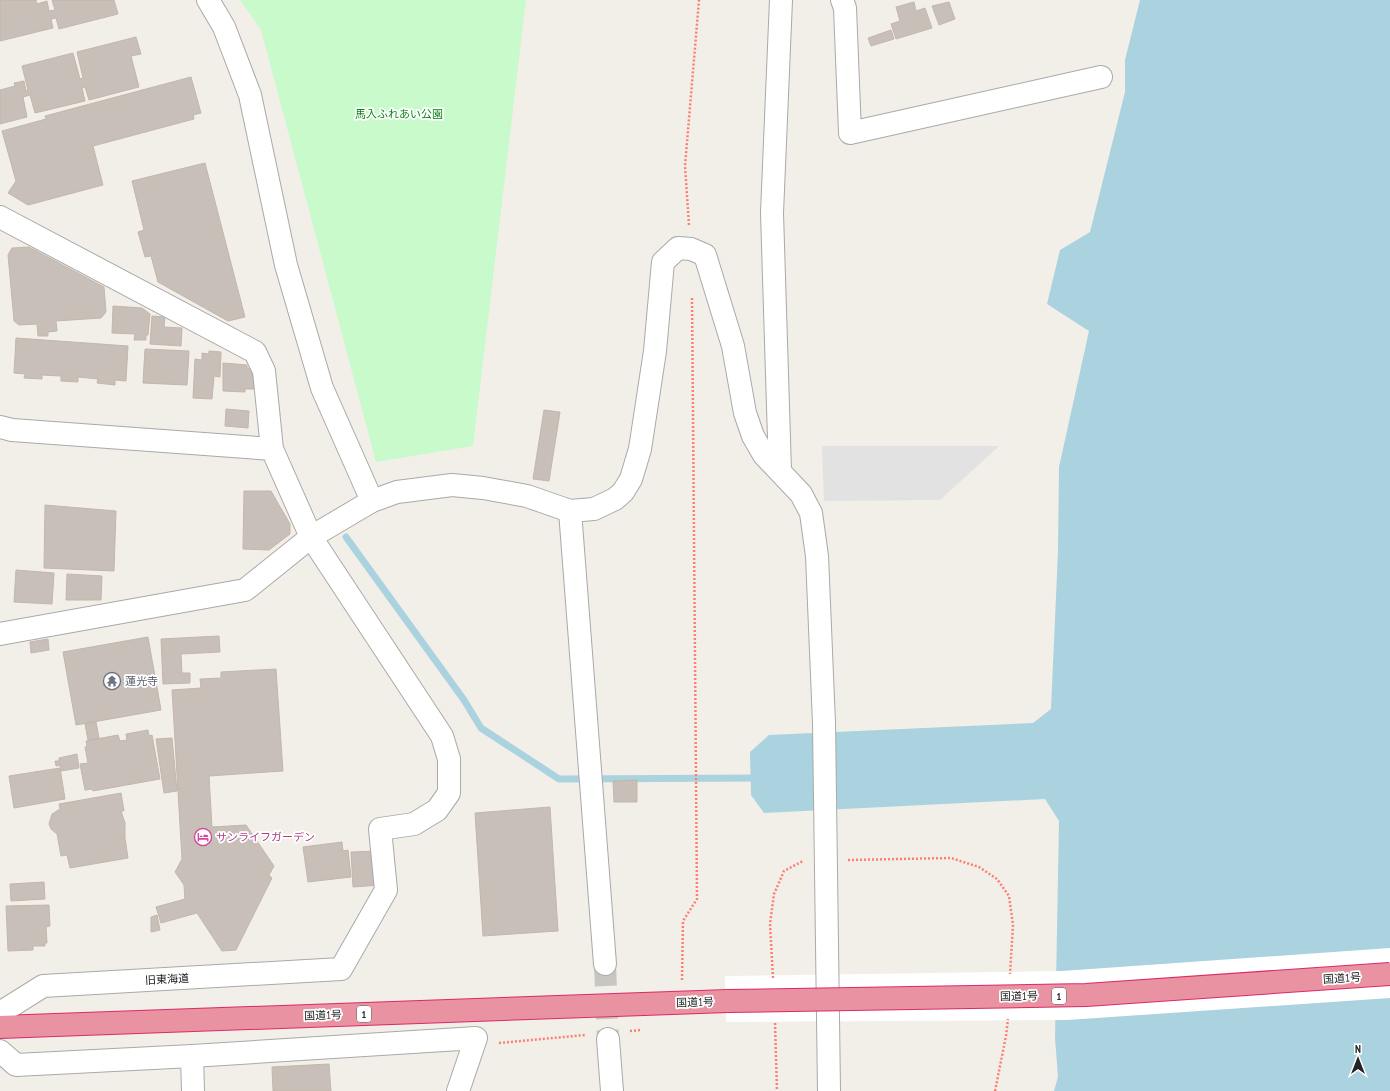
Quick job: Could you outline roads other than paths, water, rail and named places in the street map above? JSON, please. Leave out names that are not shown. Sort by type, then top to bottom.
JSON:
[{"type":"highway","name":"国道1号","points":[[0,1027],[728,1001],[1086,995],[1390,974]]},
{"type":"street","points":[[208,0],[224,27],[250,95],[286,266],[322,388],[372,501]]},
{"type":"street","points":[[780,471],[772,213],[781,0]]},
{"type":"street","points":[[842,0],[845,8],[850,133],[1101,77]]},
{"type":"street","points":[[0,217],[255,352],[264,371],[272,449],[311,537]]},
{"type":"street","points":[[0,634],[245,590],[311,537],[372,501],[397,492],[452,485],[483,488],[527,496],[570,511],[594,509],[615,499],[623,492],[631,479],[640,449],[655,351],[663,262],[678,248],[691,249],[705,255],[733,346],[745,413],[753,436],[764,455],[801,494],[811,513],[817,556],[824,723],[829,1091]]},
{"type":"street","points":[[0,427],[12,430],[272,449]]},
{"type":"street","points":[[570,511],[591,763],[605,964]]},
{"type":"street","name":"旧東海道","points":[[0,1014],[43,986],[341,969],[386,890],[380,829],[414,824],[437,810],[449,793],[449,759],[442,736],[311,537]]},
{"type":"street","points":[[0,1051],[16,1065],[192,1056],[476,1038],[458,1091]]},
{"type":"street","points":[[608,1040],[612,1091]]},
{"type":"street","points":[[192,1056],[193,1091]]},
{"type":"water","points":[[1140,0],[1390,0],[1390,1091],[1054,1091],[1058,1077],[1055,1038],[1059,821],[1045,799],[764,813],[751,795],[750,752],[769,735],[1033,723],[1051,709],[1058,551],[1059,467],[1089,331],[1047,304],[1060,250],[1090,232],[1125,92],[1125,60]]},
{"type":"waterway","points":[[346,537],[464,700],[481,728],[559,779],[759,778]]},
{"type":"tunnel","points":[[605,964],[608,1039]]},
{"type":"place","name":"蓮光寺","points":[[112,681]]},
{"type":"place","name":"サンライフガーデン","points":[[203,837]]},
{"type":"park label","name":"馬入ふれあい公園","points":[[399,114]]}]
